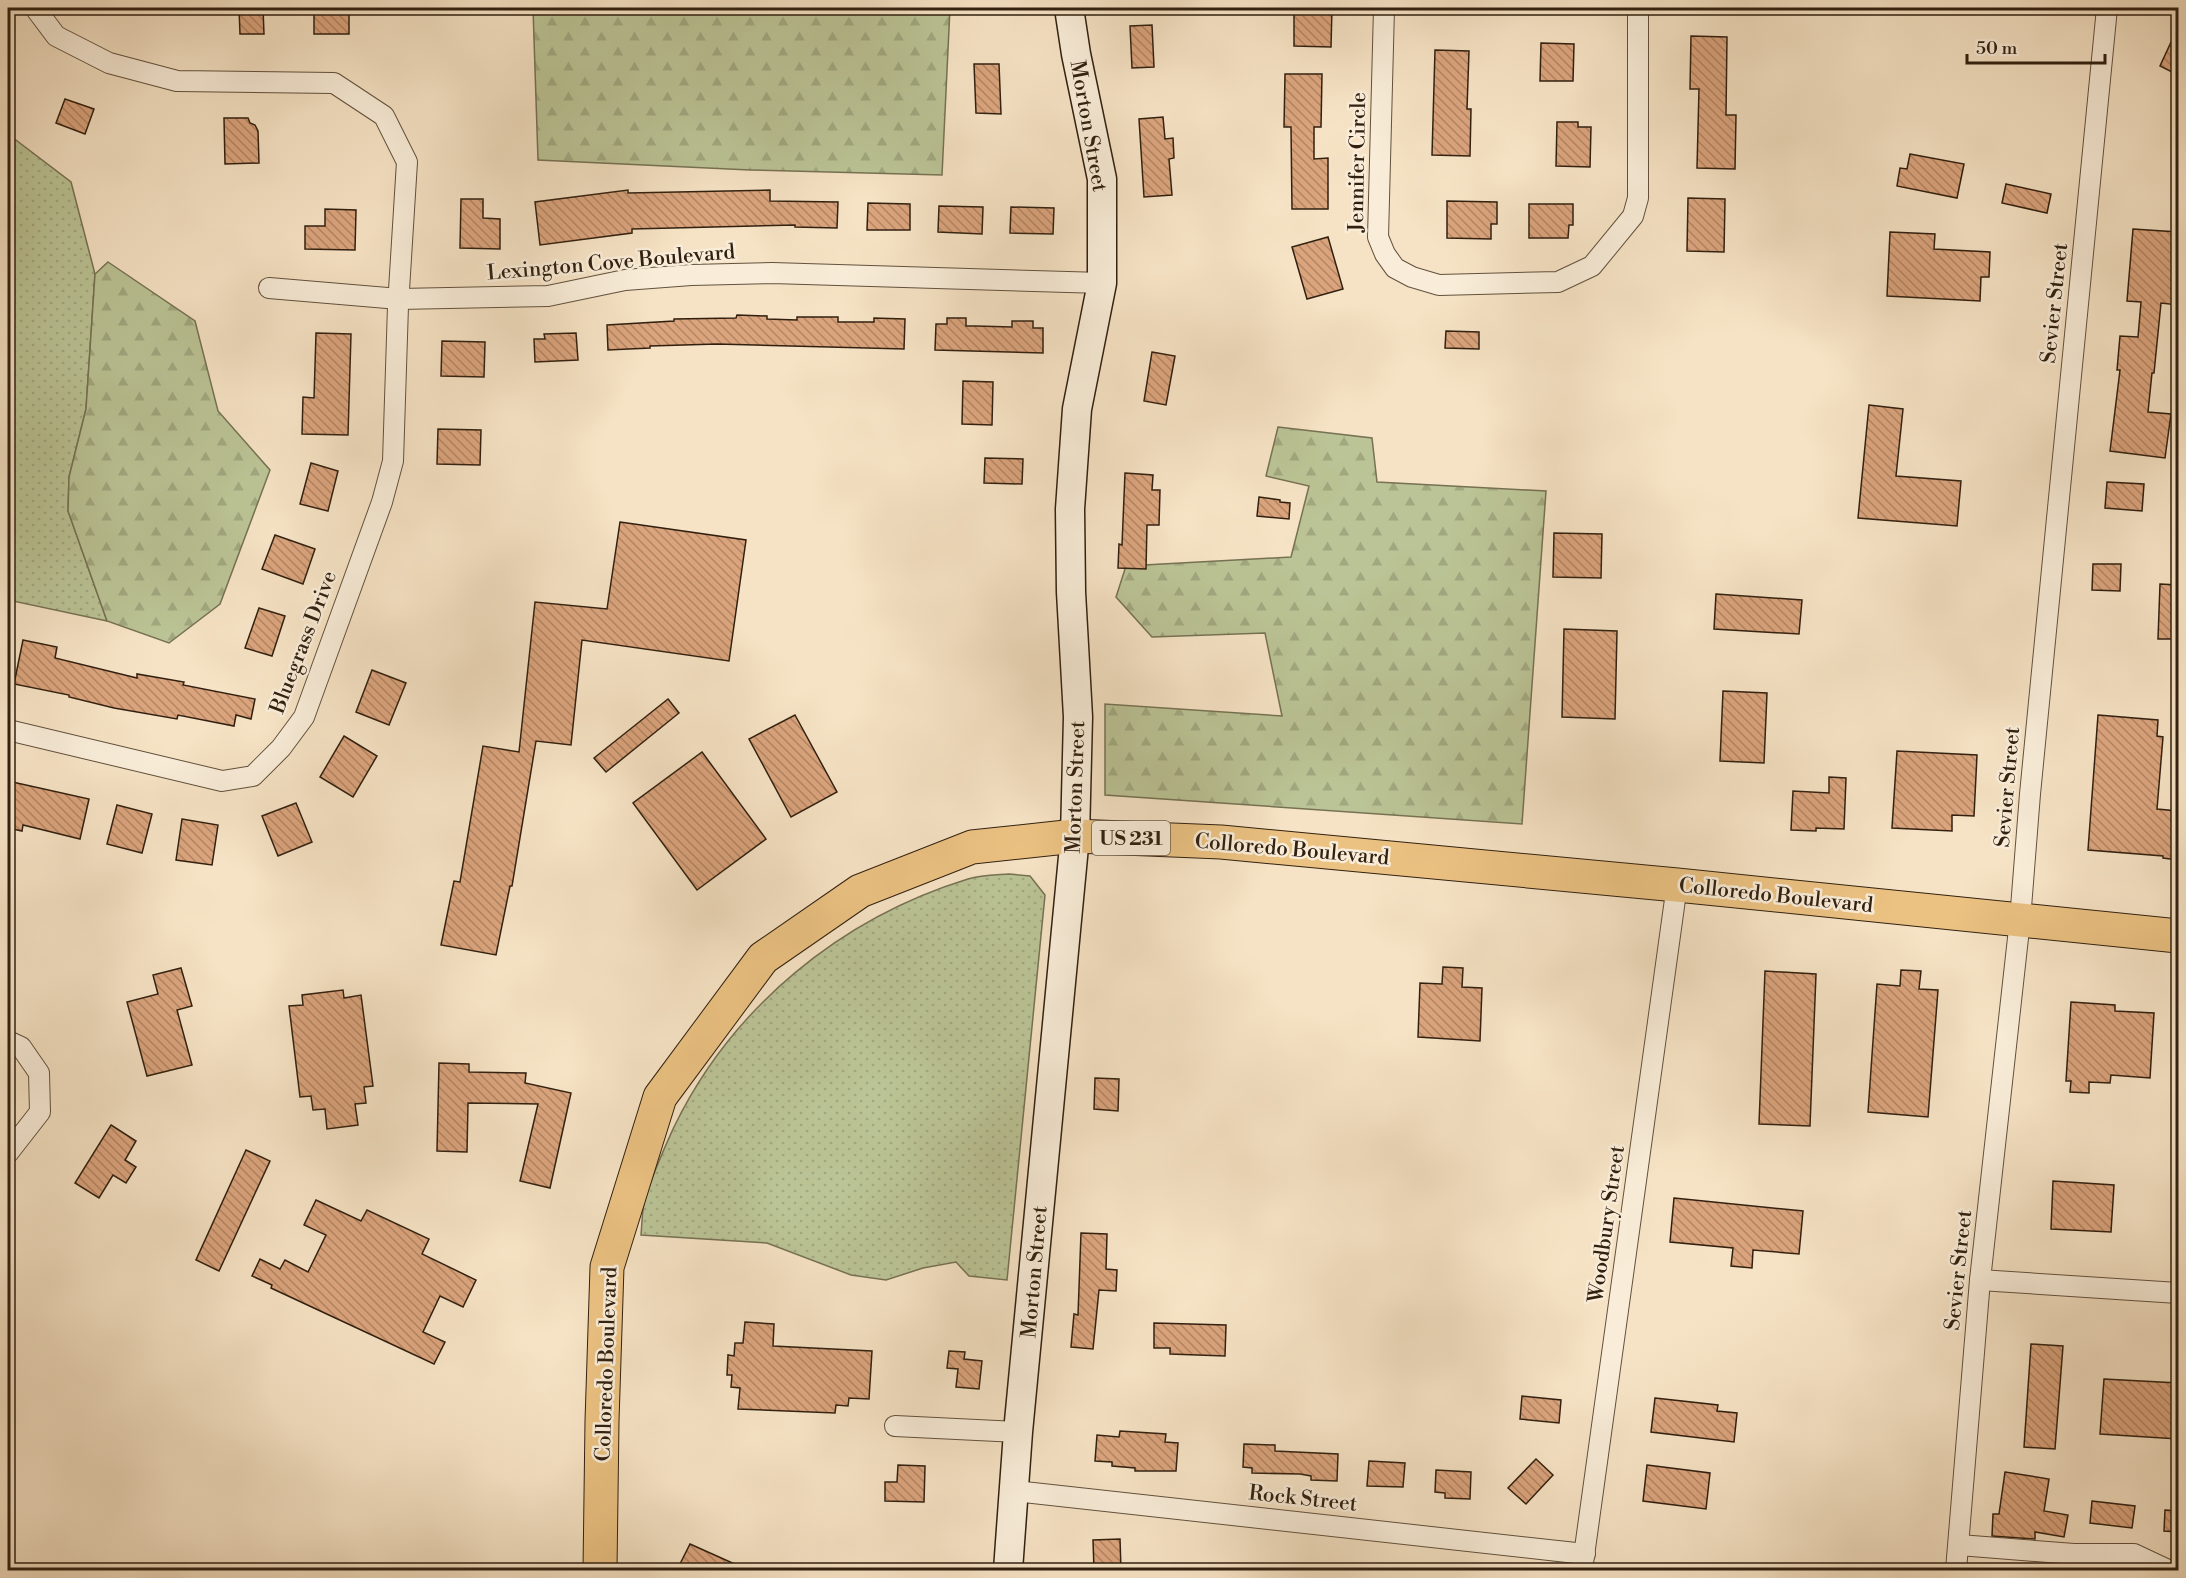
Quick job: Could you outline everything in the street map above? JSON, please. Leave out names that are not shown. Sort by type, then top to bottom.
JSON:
[{"type":"highway","name":"Colloredo Boulevard","points":[[600,1570],[607,1267],[660,1097],[763,958],[860,891],[972,847],[1075,836],[1221,842],[2178,936]]},
{"type":"street","name":"Bluegrass Drive","points":[[8,730],[222,781],[253,776],[281,748],[304,717],[382,502],[393,460],[406,162],[384,116],[334,83],[177,81],[108,63],[56,36],[35,8]]},
{"type":"street","name":"Morton Street","points":[[1008,1570],[1016,1491],[1018,1432],[1075,836],[1078,717],[1071,592],[1070,509],[1077,409],[1102,283],[1102,179],[1076,54],[1069,8]]},
{"type":"street","name":"Jennifer Circle","points":[[1384,8],[1378,237],[1385,254],[1395,268],[1412,277],[1440,285],[1558,282],[1592,266],[1633,216],[1638,198],[1638,8]]},
{"type":"street","name":"Sevier Street","points":[[1956,1570],[1980,1280],[2020,920],[2031,782],[2107,8]]},
{"type":"street","name":"Lexington Cove Boulevard","points":[[269,288],[399,299],[548,296],[625,280],[703,274],[772,273],[1102,283]]},
{"type":"street","name":"Woodbury Street","points":[[1583,1562],[1677,885]]},
{"type":"street","points":[[8,1041],[21,1047],[39,1073],[40,1112],[8,1153]]},
{"type":"street","points":[[1980,1280],[2178,1293]]},
{"type":"street","points":[[895,1426],[1018,1432]]},
{"type":"street","name":"Rock Street","points":[[1016,1491],[1583,1562]]},
{"type":"street","points":[[1959,1545],[2074,1554],[2134,1554],[2168,1570]]},
{"type":"green space","points":[[533,8],[950,8],[942,175],[750,170],[538,160]]},
{"type":"green space","points":[[8,134],[71,182],[95,274],[86,409],[69,477],[68,511],[107,621],[8,600]]},
{"type":"green space","points":[[108,262],[195,321],[218,411],[270,470],[220,604],[169,643],[107,621],[68,511],[69,477],[86,409],[95,274]]},
{"type":"green space","points":[[1278,427],[1372,438],[1377,482],[1546,491],[1522,824],[1105,795],[1105,704],[1282,716],[1265,633],[1152,637],[1116,597],[1126,566],[1291,557],[1309,486],[1266,476]]},
{"type":"green space","points":[[1009,874],[1030,876],[1045,895],[1007,1280],[969,1276],[956,1262],[923,1268],[886,1280],[851,1275],[767,1243],[641,1235],[643,1207],[647,1193],[674,1127],[698,1083],[727,1043],[759,1006],[795,973],[834,943],[877,917],[921,896],[968,879]]},
{"type":"building","points":[[239,8],[263,8],[264,34],[240,34]]},
{"type":"building","points":[[314,8],[349,8],[349,34],[314,34]]},
{"type":"building","points":[[1294,8],[1332,8],[1331,47],[1294,46]]},
{"type":"building","points":[[1152,25],[1154,67],[1132,68],[1130,26]]},
{"type":"building","points":[[2178,27],[2178,75],[2160,66]]},
{"type":"building","points":[[1691,36],[1727,37],[1726,115],[1736,115],[1735,169],[1697,168],[1699,89],[1690,89]]},
{"type":"building","points":[[1541,43],[1574,44],[1573,81],[1540,81]]},
{"type":"building","points":[[1435,50],[1469,51],[1467,109],[1471,109],[1470,156],[1432,155]]},
{"type":"building","points":[[974,64],[999,64],[1001,114],[976,113]]},
{"type":"building","points":[[1285,74],[1322,74],[1321,127],[1314,127],[1314,159],[1328,158],[1328,209],[1292,209],[1291,127],[1284,127]]},
{"type":"building","points":[[65,99],[94,109],[85,134],[56,123]]},
{"type":"building","points":[[1163,117],[1165,139],[1173,138],[1174,158],[1169,159],[1172,195],[1144,197],[1139,119]]},
{"type":"building","points":[[224,118],[248,118],[250,123],[255,125],[258,131],[259,163],[225,164]]},
{"type":"building","points":[[1557,122],[1578,122],[1578,127],[1591,127],[1590,167],[1556,166]]},
{"type":"building","points":[[1910,154],[1964,164],[1957,198],[1897,186],[1900,168],[1907,169]]},
{"type":"building","points":[[2006,184],[2051,194],[2047,213],[2002,203]]},
{"type":"building","points":[[628,190],[628,193],[770,190],[770,201],[838,202],[837,228],[795,227],[795,225],[632,229],[632,233],[540,245],[535,202]]},
{"type":"building","points":[[1688,198],[1725,199],[1724,252],[1687,251]]},
{"type":"building","points":[[461,199],[483,199],[483,218],[500,219],[500,249],[460,248]]},
{"type":"building","points":[[1447,201],[1497,202],[1497,224],[1491,224],[1491,239],[1447,238]]},
{"type":"building","points":[[868,203],[910,204],[910,230],[867,230]]},
{"type":"building","points":[[1529,204],[1573,204],[1573,225],[1569,225],[1568,238],[1529,238]]},
{"type":"building","points":[[939,206],[983,207],[982,234],[938,232]]},
{"type":"building","points":[[1011,207],[1054,208],[1053,234],[1010,233]]},
{"type":"building","points":[[325,209],[356,210],[355,250],[305,249],[305,226],[325,226]]},
{"type":"building","points":[[2133,229],[2178,232],[2178,305],[2161,303],[2148,412],[2171,414],[2165,458],[2110,451],[2120,370],[2117,370],[2120,336],[2138,337],[2141,302],[2127,301]]},
{"type":"building","points":[[1890,232],[1935,234],[1934,249],[1990,252],[1989,277],[1981,277],[1980,301],[1887,296]]},
{"type":"building","points":[[1328,237],[1343,289],[1307,299],[1292,247]]},
{"type":"building","points":[[737,315],[797,320],[797,317],[838,317],[838,322],[874,322],[874,318],[905,319],[904,349],[717,344],[608,350],[607,325],[674,321],[674,319],[736,318]]},
{"type":"building","points":[[947,318],[966,318],[966,326],[1012,327],[1012,321],[1033,321],[1033,328],[1043,328],[1043,353],[935,350],[936,324],[947,324]]},
{"type":"building","points":[[1446,331],[1479,332],[1479,349],[1445,348]]},
{"type":"building","points":[[316,333],[351,334],[348,435],[302,434],[303,397],[314,398]]},
{"type":"building","points":[[576,333],[578,360],[535,362],[534,339],[545,339],[544,334]]},
{"type":"building","points":[[442,341],[485,342],[484,377],[441,376]]},
{"type":"building","points":[[1152,352],[1175,356],[1166,405],[1144,401]]},
{"type":"building","points":[[963,381],[993,382],[992,425],[962,424]]},
{"type":"building","points":[[1869,405],[1903,409],[1896,476],[1961,481],[1957,526],[1858,518]]},
{"type":"building","points":[[438,429],[481,430],[480,465],[437,464]]},
{"type":"building","points":[[985,458],[1023,459],[1022,484],[984,483]]},
{"type":"building","points":[[311,463],[338,471],[328,511],[300,504]]},
{"type":"building","points":[[1125,473],[1153,475],[1152,490],[1160,490],[1159,525],[1147,525],[1146,569],[1118,568],[1119,544],[1122,545]]},
{"type":"building","points":[[2107,482],[2144,484],[2142,511],[2105,508]]},
{"type":"building","points":[[1259,497],[1290,503],[1289,519],[1257,516]]},
{"type":"building","points":[[620,522],[746,540],[729,661],[582,640],[571,745],[536,741],[512,886],[510,886],[496,955],[441,945],[454,881],[460,882],[483,746],[519,752],[535,602],[607,609]]},
{"type":"building","points":[[1554,533],[1602,534],[1601,578],[1553,577]]},
{"type":"building","points":[[275,535],[315,549],[303,584],[262,569]]},
{"type":"building","points":[[2093,564],[2121,564],[2120,591],[2092,590]]},
{"type":"building","points":[[2160,584],[2178,585],[2178,639],[2158,639]]},
{"type":"building","points":[[1716,594],[1802,600],[1799,634],[1714,629]]},
{"type":"building","points":[[259,608],[285,616],[272,656],[245,648]]},
{"type":"building","points":[[1564,629],[1617,631],[1615,719],[1562,717]]},
{"type":"building","points":[[23,640],[57,647],[55,658],[137,678],[137,674],[184,682],[183,685],[255,699],[251,719],[236,715],[234,726],[178,715],[177,719],[114,708],[69,697],[69,695],[14,684]]},
{"type":"building","points":[[372,670],[406,683],[389,725],[356,712]]},
{"type":"building","points":[[1723,691],[1767,693],[1764,763],[1720,761]]},
{"type":"building","points":[[668,699],[679,713],[606,772],[594,758]]},
{"type":"building","points":[[795,715],[837,792],[791,817],[749,739]]},
{"type":"building","points":[[2098,715],[2158,720],[2157,736],[2163,737],[2157,809],[2178,811],[2178,860],[2163,858],[2163,856],[2088,850]]},
{"type":"building","points":[[344,736],[377,756],[353,797],[320,777]]},
{"type":"building","points":[[1897,751],[1977,755],[1974,816],[1952,815],[1952,831],[1892,828]]},
{"type":"building","points":[[702,752],[766,839],[697,890],[633,803]]},
{"type":"building","points":[[1829,777],[1846,778],[1844,829],[1791,830],[1793,791],[1829,793]]},
{"type":"building","points":[[8,781],[89,799],[80,839],[23,825],[22,831],[8,828]]},
{"type":"building","points":[[296,803],[312,842],[278,856],[262,816]]},
{"type":"building","points":[[117,805],[152,814],[142,853],[107,844]]},
{"type":"building","points":[[182,819],[218,825],[212,865],[176,860]]},
{"type":"building","points":[[1443,967],[1463,968],[1462,987],[1482,988],[1480,1041],[1418,1037],[1420,983],[1442,984]]},
{"type":"building","points":[[181,968],[192,1006],[177,1010],[192,1065],[147,1076],[127,1002],[158,994],[153,975]]},
{"type":"building","points":[[1901,970],[1921,971],[1919,989],[1938,990],[1928,1117],[1868,1112],[1877,984],[1900,986]]},
{"type":"building","points":[[1765,971],[1816,974],[1810,1126],[1759,1124]]},
{"type":"building","points":[[343,990],[344,998],[361,995],[373,1086],[364,1087],[366,1103],[355,1104],[358,1125],[327,1129],[325,1109],[313,1110],[311,1096],[300,1097],[289,1006],[303,1005],[302,995]]},
{"type":"building","points":[[2071,1002],[2115,1005],[2115,1011],[2154,1013],[2150,1078],[2111,1075],[2110,1083],[2089,1082],[2089,1093],[2070,1092],[2071,1081],[2066,1081]]},
{"type":"building","points":[[439,1063],[469,1064],[469,1072],[526,1073],[525,1083],[571,1093],[550,1188],[520,1181],[538,1104],[468,1103],[467,1152],[437,1151]]},
{"type":"building","points":[[1095,1078],[1119,1079],[1118,1111],[1094,1109]]},
{"type":"building","points":[[111,1125],[136,1141],[125,1160],[136,1167],[126,1183],[113,1175],[99,1198],[75,1183]]},
{"type":"building","points":[[246,1150],[270,1161],[219,1271],[196,1260]]},
{"type":"building","points":[[2053,1181],[2114,1185],[2111,1232],[2051,1229]]},
{"type":"building","points":[[1674,1198],[1803,1211],[1799,1254],[1753,1250],[1752,1268],[1731,1266],[1733,1248],[1670,1242]]},
{"type":"building","points":[[316,1200],[361,1221],[367,1210],[429,1239],[422,1254],[476,1280],[463,1307],[440,1296],[423,1332],[445,1342],[434,1364],[271,1288],[272,1285],[252,1276],[260,1259],[280,1269],[285,1260],[308,1272],[326,1235],[304,1225]]},
{"type":"building","points":[[1081,1233],[1107,1234],[1106,1269],[1117,1270],[1116,1291],[1099,1290],[1093,1349],[1071,1347],[1074,1314],[1078,1315]]},
{"type":"building","points":[[745,1322],[774,1324],[773,1346],[872,1351],[869,1399],[849,1398],[848,1406],[836,1405],[835,1413],[738,1409],[740,1388],[731,1387],[732,1375],[727,1375],[728,1355],[734,1356],[735,1343],[743,1343]]},
{"type":"building","points":[[1154,1323],[1226,1325],[1225,1356],[1170,1354],[1170,1348],[1154,1348]]},
{"type":"building","points":[[2031,1344],[2063,1346],[2055,1449],[2024,1447]]},
{"type":"building","points":[[949,1351],[965,1352],[964,1359],[982,1361],[979,1389],[956,1387],[958,1369],[947,1368]]},
{"type":"building","points":[[2104,1379],[2178,1383],[2178,1439],[2100,1434]]},
{"type":"building","points":[[1522,1396],[1561,1400],[1559,1423],[1520,1419]]},
{"type":"building","points":[[1655,1398],[1718,1405],[1717,1411],[1737,1413],[1734,1442],[1651,1432]]},
{"type":"building","points":[[1120,1431],[1166,1434],[1165,1442],[1178,1443],[1176,1471],[1135,1471],[1135,1468],[1112,1466],[1112,1462],[1095,1461],[1097,1435],[1119,1437]]},
{"type":"building","points":[[1244,1444],[1275,1445],[1275,1451],[1338,1454],[1337,1481],[1311,1480],[1311,1476],[1300,1474],[1252,1473],[1252,1468],[1243,1467]]},
{"type":"building","points":[[1536,1459],[1553,1475],[1526,1504],[1508,1488]]},
{"type":"building","points":[[1369,1461],[1405,1463],[1403,1487],[1367,1486]]},
{"type":"building","points":[[898,1465],[925,1466],[924,1502],[885,1501],[885,1482],[897,1482]]},
{"type":"building","points":[[1647,1465],[1710,1473],[1706,1509],[1643,1501]]},
{"type":"building","points":[[1436,1470],[1471,1472],[1470,1499],[1445,1498],[1445,1493],[1435,1492]]},
{"type":"building","points":[[2005,1472],[2049,1479],[2044,1511],[2068,1515],[2064,1537],[2035,1532],[2035,1539],[1992,1536],[1993,1514],[1999,1514]]},
{"type":"building","points":[[2092,1501],[2135,1506],[2132,1528],[2090,1523]]},
{"type":"building","points":[[2165,1510],[2178,1511],[2178,1532],[2164,1531]]},
{"type":"building","points":[[1120,1539],[1121,1570],[1094,1570],[1093,1540]]},
{"type":"building","points":[[690,1544],[748,1570],[677,1570]]}]
